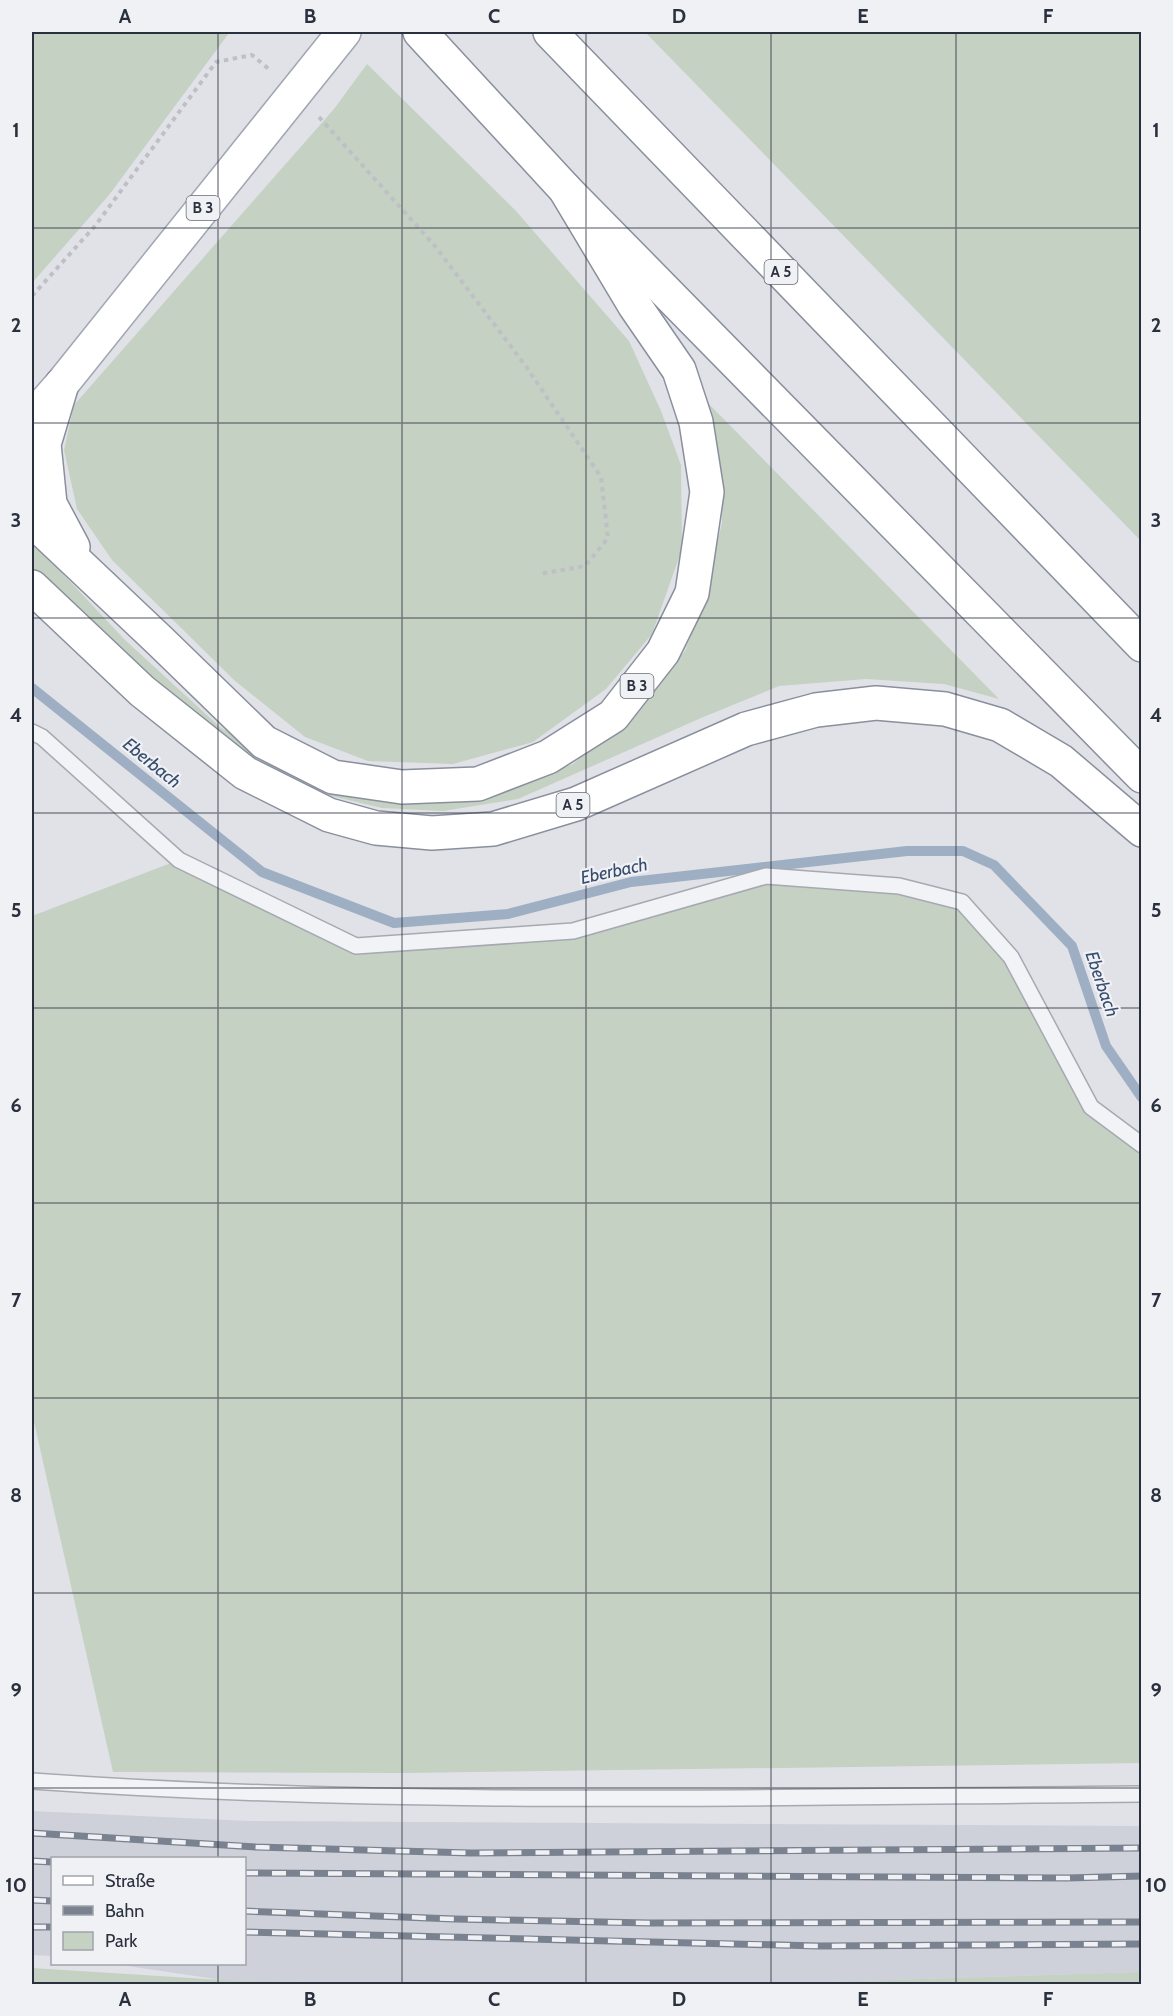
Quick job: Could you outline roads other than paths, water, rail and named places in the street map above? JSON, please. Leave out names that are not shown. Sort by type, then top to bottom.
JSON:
[{"type":"main road","name":"B 3","points":[[32,418],[62,384],[344,32]]},
{"type":"main road","points":[[420,32],[565,189],[1142,776]]},
{"type":"main road","name":"A 5","points":[[550,32],[1142,645]]},
{"type":"main road","name":"B 3","points":[[32,520],[264,742],[333,777],[402,787],[478,784],[548,757],[613,716],[663,652],[692,593],[707,492],[696,422],[679,370],[635,306],[565,189]]},
{"type":"main road","name":"B 3","points":[[62,384],[44,444],[50,504],[85,570]]},
{"type":"main road","name":"A 5","points":[[32,588],[142,691],[245,773],[329,815],[375,828],[432,833],[493,829],[576,804],[746,729],[816,710],[876,703],[945,709],[1000,725],[1061,761],[1142,830]]},
{"type":"lane","points":[[32,732],[42,737],[179,860],[356,946],[573,931],[766,876],[898,886],[962,902],[1011,957],[1091,1107],[1142,1145]]},
{"type":"lane","points":[[32,1781],[296,1793],[528,1798],[1142,1794]]},
{"type":"waterway","name":"Eberbach","points":[[32,688],[262,872],[394,923],[508,914],[631,882],[907,851],[963,851],[994,865],[1072,946],[1106,1046],[1142,1098]]},
{"type":"railway","points":[[32,1833],[256,1847],[471,1853],[1142,1848]]},
{"type":"railway","points":[[32,1861],[51,1862]]},
{"type":"railway","points":[[246,1873],[1067,1878],[1142,1876]]},
{"type":"railway","points":[[32,1900],[51,1901]]},
{"type":"railway","points":[[246,1911],[649,1923],[1142,1922]]},
{"type":"railway","points":[[32,1927],[51,1927]]},
{"type":"railway","points":[[246,1932],[819,1946],[1142,1944]]}]
